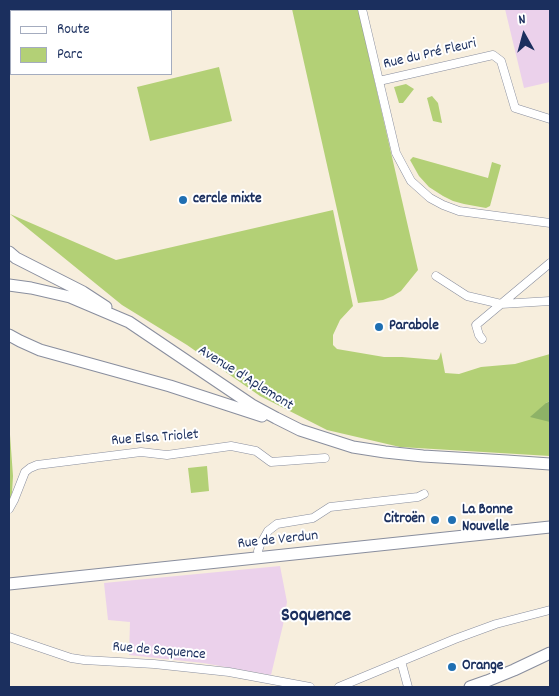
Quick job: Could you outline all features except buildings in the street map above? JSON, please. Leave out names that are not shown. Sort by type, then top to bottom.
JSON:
[{"type":"street","points":[[362,9],[396,152],[411,181],[430,198],[459,211],[550,223]]},
{"type":"street","name":"Rue du Pré Fleuri","points":[[379,81],[493,55],[502,62],[515,108],[550,119]]},
{"type":"street","points":[[9,252],[16,258],[83,292],[128,322]]},
{"type":"street","points":[[482,339],[476,325],[550,263]]},
{"type":"street","points":[[436,276],[467,296],[501,304],[550,301]]},
{"type":"street","name":"Avenue d'Aplemont","points":[[9,285],[70,297],[128,322],[252,405],[300,430],[353,447],[385,452],[546,464]]},
{"type":"street","points":[[9,335],[40,350],[170,386],[260,415],[276,418]]},
{"type":"street","name":"Rue Elsa Triolet","points":[[9,509],[25,472],[37,465],[141,452],[167,454],[231,446],[256,451],[271,462],[325,458]]},
{"type":"street","points":[[259,558],[258,551],[260,545],[268,531],[277,524],[313,518],[330,507],[418,497],[424,494]]},
{"type":"street","name":"Rue de Verdun","points":[[9,584],[550,527]]},
{"type":"street","points":[[339,687],[496,624],[550,610]]},
{"type":"street","name":"Rue de Soquence","points":[[9,637],[71,658],[221,671],[310,687]]},
{"type":"street","points":[[470,687],[514,670],[550,653]]},
{"type":"street","points":[[401,661],[408,687]]},
{"type":"shaded area","points":[[505,9],[550,9],[550,82],[524,88]]},
{"type":"shaded area","points":[[280,566],[287,602],[271,675],[203,663],[129,655],[130,622],[108,620],[104,583]]},
{"type":"green space","points":[[292,9],[358,9],[418,270],[401,291],[383,300],[358,303]]},
{"type":"green space","points":[[219,67],[232,121],[150,141],[137,87]]},
{"type":"green space","points":[[406,84],[414,89],[403,103],[399,103],[394,87]]},
{"type":"green space","points":[[432,96],[438,103],[442,123],[433,121],[427,98]]},
{"type":"green space","points":[[413,157],[488,178],[492,162],[501,165],[490,206],[486,208],[464,204],[443,196],[429,187],[419,176],[410,160]]},
{"type":"green space","points":[[333,210],[353,306],[340,320],[333,335],[333,345],[337,349],[384,357],[437,360],[441,352],[445,373],[459,374],[481,367],[515,364],[550,354],[550,401],[546,403],[550,422],[550,456],[400,447],[327,430],[260,396],[187,345],[122,305],[10,214],[116,260]]},
{"type":"green space","points":[[550,401],[550,422],[530,417],[546,403]]},
{"type":"green space","points":[[9,421],[13,476],[12,493],[9,503]]},
{"type":"green space","points":[[207,466],[209,491],[191,493],[188,468]]},
{"type":"place","name":"cercle mixte","points":[[183,200]]},
{"type":"place","name":"Parabole","points":[[379,327]]},
{"type":"place","name":"Citroën","points":[[435,520]]},
{"type":"place","name":"La Bonne Nouvelle","points":[[452,520]]},
{"type":"place","name":"Orange","points":[[452,667]]},
{"type":"district","name":"Soquence","points":[[316,617]]}]
